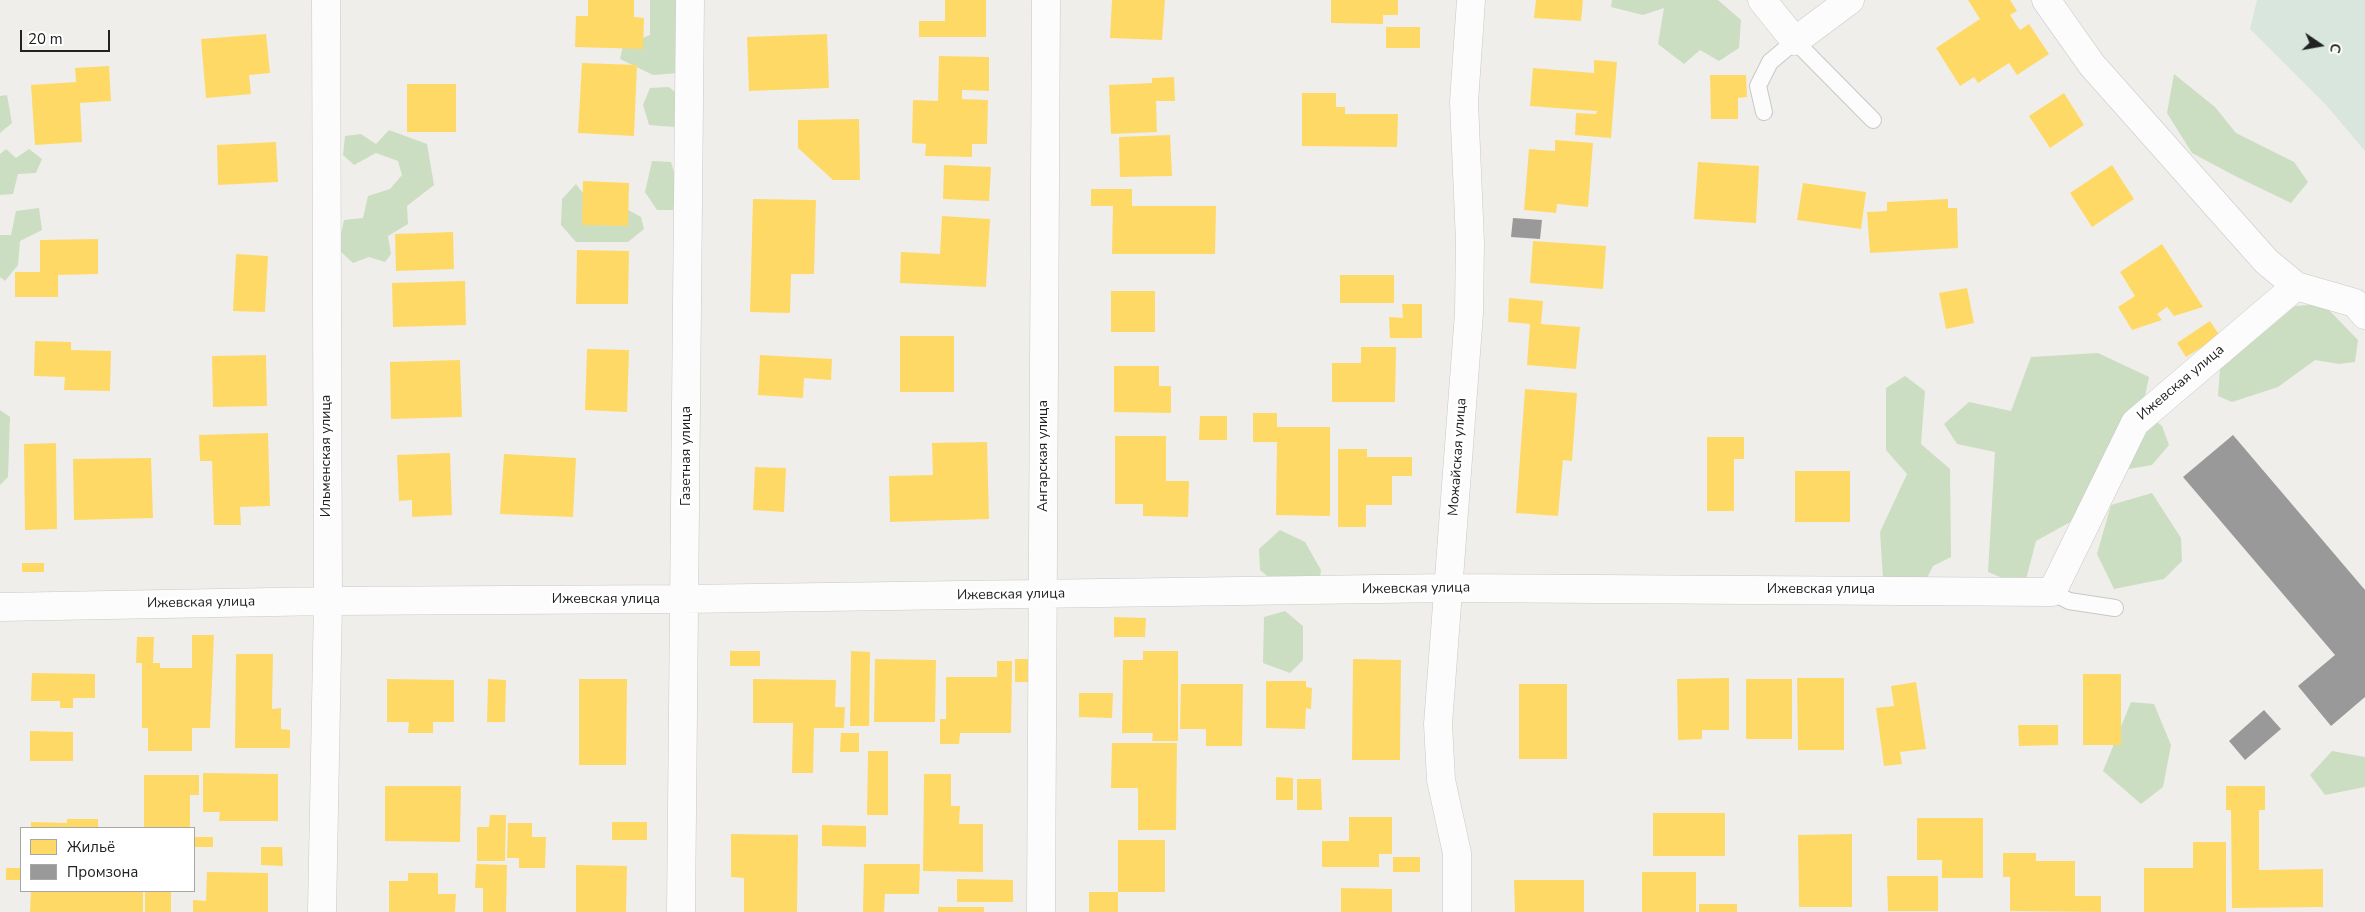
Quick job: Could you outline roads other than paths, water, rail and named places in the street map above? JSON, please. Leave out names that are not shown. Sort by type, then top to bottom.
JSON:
[{"type":"street","name":"Ильменская улица","points":[[322,912],[328,601],[326,0]]},
{"type":"street","name":"Газетная улица","points":[[681,912],[690,0]]},
{"type":"street","name":"Ангарская улица","points":[[1041,912],[1046,0]]},
{"type":"street","name":"Можайская улица","points":[[1457,912],[1457,853],[1441,780],[1438,724],[1469,313],[1470,242],[1464,102],[1471,0]]},
{"type":"street","points":[[1762,0],[1796,41],[1850,0]]},
{"type":"street","points":[[2046,0],[2092,65],[2266,261],[2296,286],[2355,303],[2365,315]]},
{"type":"street","name":"Ижевская улица","points":[[0,607],[328,601],[685,600],[1448,588],[2052,592],[2134,423],[2296,286]]},
{"type":"lane","points":[[1764,112],[1758,86],[1770,62],[1796,41],[1873,120]]},
{"type":"lane","points":[[2052,592],[2069,600],[2115,608]]}]
